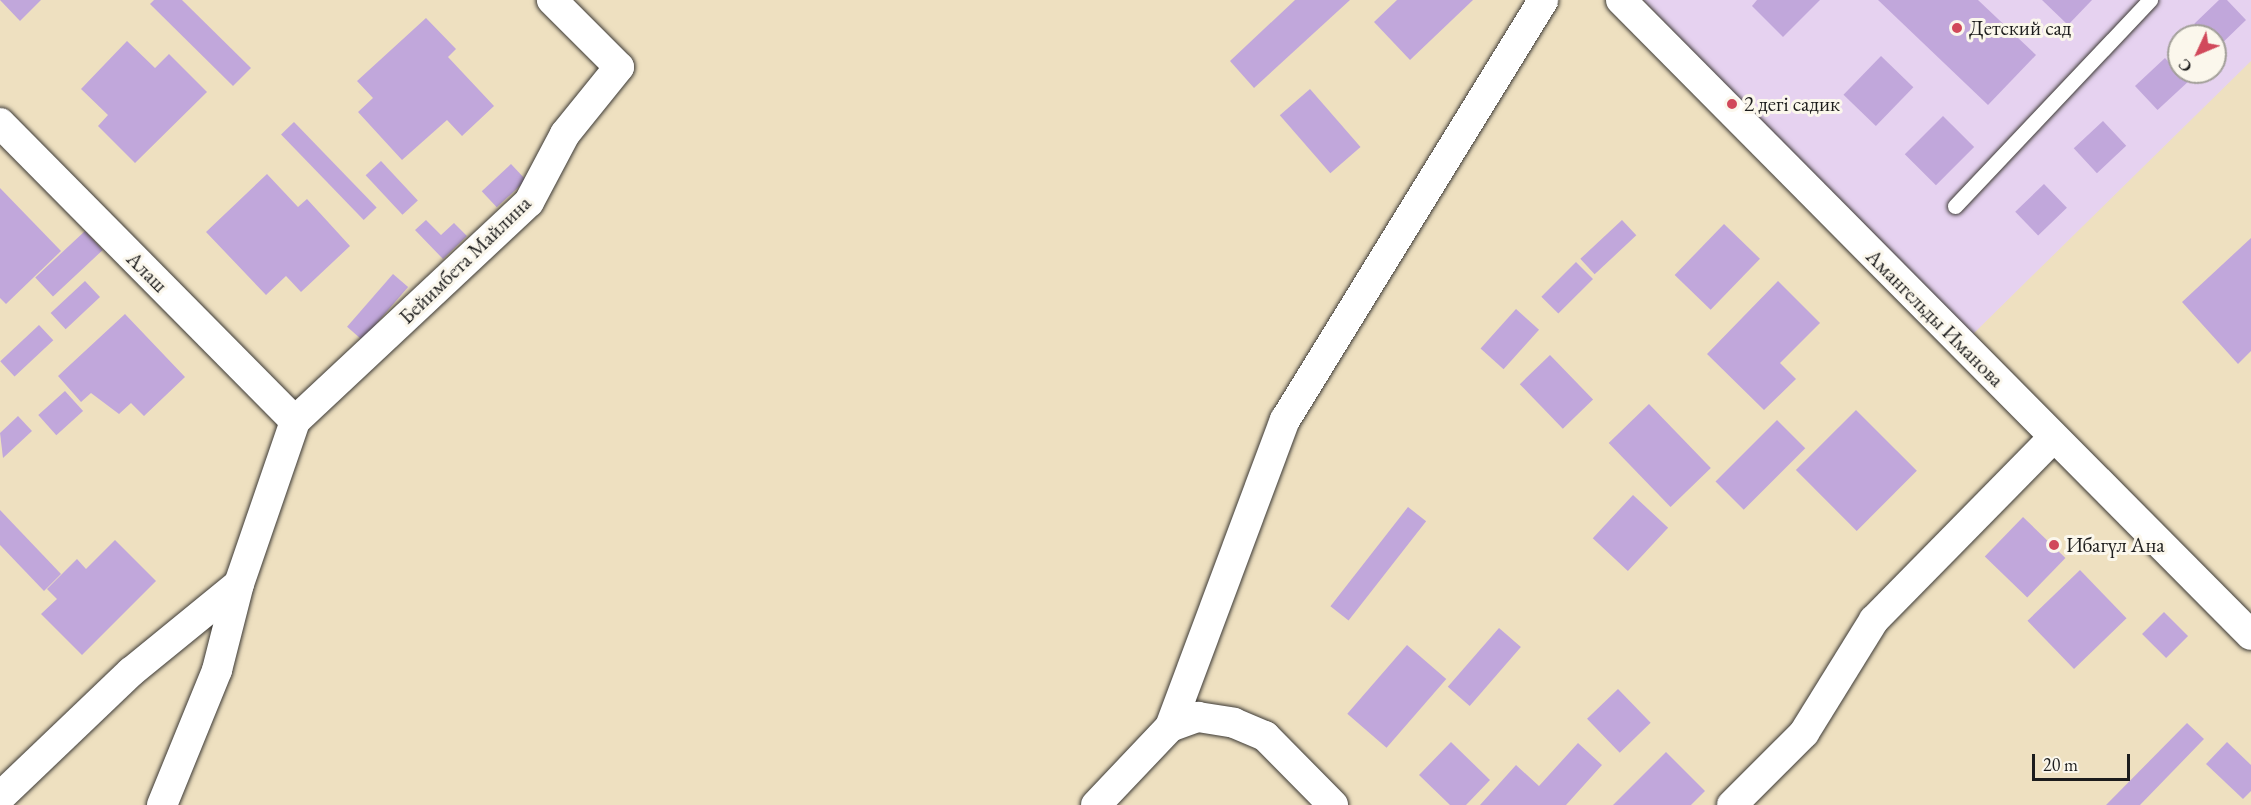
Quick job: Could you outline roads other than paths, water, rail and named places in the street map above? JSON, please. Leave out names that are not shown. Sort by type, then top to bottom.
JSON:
[{"type":"street","name":"Бейимбета Майлина","points":[[295,421],[529,202],[565,134],[619,67],[552,0]]},
{"type":"street","points":[[1096,805],[1170,727],[1285,420],[1543,0]]},
{"type":"street","name":"Амангельды Иманова","points":[[1621,0],[2053,438],[2251,635]]},
{"type":"street","name":"Алаш","points":[[0,123],[295,421]]},
{"type":"street","points":[[162,805],[217,670],[239,584],[295,421]]},
{"type":"street","points":[[1732,805],[1804,733],[1874,620],[2053,438]]},
{"type":"street","points":[[0,797],[131,672],[239,584]]},
{"type":"street","points":[[1170,727],[1198,717],[1234,723],[1265,736],[1333,805]]},
{"type":"lane","points":[[1956,206],[2150,0]]},
{"type":"place","name":"Детский сад","points":[[1957,28]]},
{"type":"place","name":"2 дегі садик","points":[[1732,104]]},
{"type":"place","name":"Ибагүл Ана","points":[[2054,545]]}]
